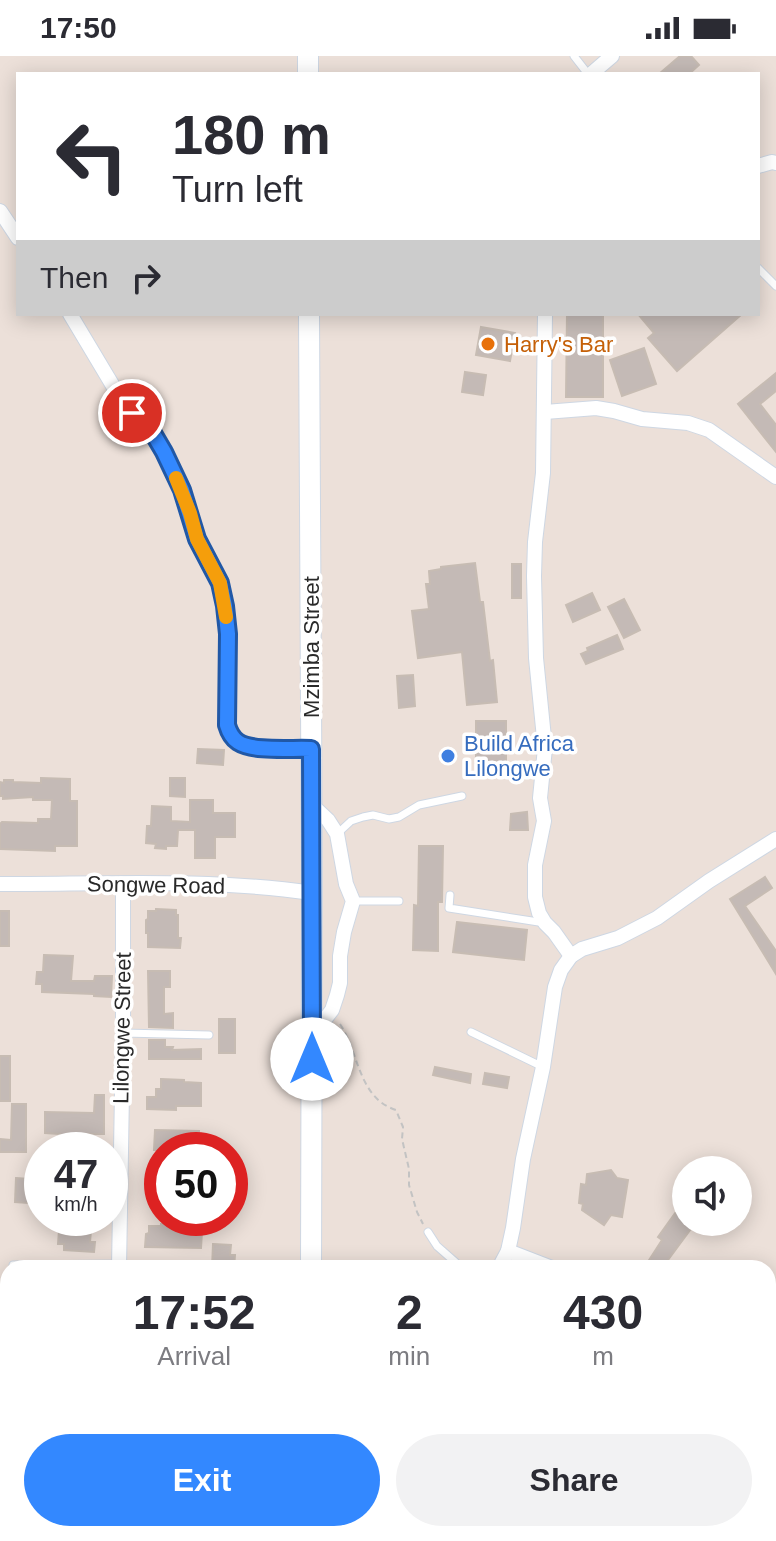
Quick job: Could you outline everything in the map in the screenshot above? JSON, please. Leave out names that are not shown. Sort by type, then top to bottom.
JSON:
[{"type":"main road","name":"Mzimba Street","points":[[309,316],[311,1260]]},
{"type":"street","points":[[592,72],[612,56]]},
{"type":"street","points":[[0,211],[16,235]]},
{"type":"street","points":[[71,316],[125,406],[147,423],[155,435],[182,490],[197,539],[220,583],[228,634],[227,725],[230,734],[235,740],[252,747],[311,749]]},
{"type":"street","points":[[545,316],[543,473],[534,576],[536,658],[545,748],[540,798],[544,821],[535,865],[535,897],[545,923],[571,956]]},
{"type":"street","points":[[545,412],[596,408],[642,419],[688,423],[709,430],[776,477]]},
{"type":"street","points":[[311,804],[337,834],[346,884],[353,901],[344,932],[340,983],[332,1010],[312,1029]]},
{"type":"street","points":[[503,1260],[508,1251],[555,987],[561,970],[571,956],[582,949],[618,938],[657,918],[776,839]]},
{"type":"street","name":"Songwe Road","points":[[0,884],[264,886],[312,893]]},
{"type":"street","name":"Lilongwe Street","points":[[119,1260],[123,884]]},
{"type":"street","points":[[508,1251],[531,1260]]},
{"type":"lane","points":[[574,56],[588,72]]},
{"type":"lane","points":[[760,270],[776,286]]},
{"type":"lane","points":[[337,834],[351,821],[363,817],[399,817],[419,805],[462,796]]},
{"type":"lane","points":[[450,895],[449,908],[545,923]]},
{"type":"lane","points":[[353,901],[399,901]]},
{"type":"lane","points":[[471,1032],[543,1067]]},
{"type":"lane","points":[[123,1033],[209,1035]]},
{"type":"lane","points":[[428,1232],[437,1246],[453,1260]]},
{"type":"path","points":[[332,1010],[349,1037],[371,1094],[388,1108],[396,1110],[400,1118],[409,1185],[417,1212],[428,1232]]},
{"type":"building","points":[[680,56],[691,56],[699,65],[691,72],[661,72]]},
{"type":"building","points":[[567,316],[603,316],[603,397],[566,397]]},
{"type":"building","points":[[640,316],[740,316],[677,371],[648,338],[654,333]]},
{"type":"building","points":[[481,327],[515,333],[510,361],[476,355]]},
{"type":"building","points":[[644,348],[656,384],[622,396],[610,360]]},
{"type":"building","points":[[465,372],[486,375],[483,395],[462,392]]},
{"type":"building","points":[[776,373],[776,391],[760,404],[776,425],[776,452],[738,404]]},
{"type":"building","points":[[475,563],[490,661],[493,660],[497,702],[467,705],[462,652],[418,658],[412,611],[429,609],[426,584],[430,584],[429,571]]},
{"type":"building","points":[[512,564],[521,564],[521,598],[512,598]]},
{"type":"building","points":[[592,593],[600,610],[573,622],[566,605]]},
{"type":"building","points":[[624,599],[640,630],[624,638],[608,607]]},
{"type":"building","points":[[617,635],[623,649],[586,664],[581,654],[588,651],[587,648]]},
{"type":"building","points":[[413,675],[415,706],[399,708],[397,676]]},
{"type":"building","points":[[476,721],[506,721],[506,771],[476,771]]},
{"type":"building","points":[[198,749],[224,750],[223,765],[197,763]]},
{"type":"building","points":[[41,778],[70,779],[70,801],[77,801],[77,846],[55,846],[55,851],[0,849],[2,822],[38,823],[38,819],[51,819],[52,800],[33,800],[33,797],[3,799],[0,796],[0,782],[41,783]]},
{"type":"building","points":[[170,778],[185,778],[185,797],[170,796]]},
{"type":"building","points":[[190,800],[213,800],[213,813],[235,813],[235,837],[215,837],[215,858],[195,858],[195,830],[178,830],[177,846],[166,846],[166,849],[146,843],[152,806],[171,807],[171,821],[190,822]]},
{"type":"building","points":[[527,812],[528,830],[510,830],[511,814]]},
{"type":"building","points":[[419,846],[443,846],[438,951],[413,950],[414,905],[418,906]]},
{"type":"building","points":[[765,877],[772,888],[745,906],[776,951],[776,974],[730,899]]},
{"type":"building","points":[[176,910],[180,948],[148,947],[146,920],[148,911]]},
{"type":"building","points":[[0,911],[9,911],[9,946],[0,946]]},
{"type":"building","points":[[457,922],[527,930],[524,960],[453,952]]},
{"type":"building","points":[[44,955],[73,956],[71,981],[94,981],[95,976],[112,976],[111,997],[42,992],[42,984],[36,984],[37,972],[43,972]]},
{"type":"building","points":[[148,971],[170,971],[170,987],[164,987],[164,1014],[173,1013],[173,1028],[149,1027]]},
{"type":"building","points":[[219,1019],[235,1019],[235,1053],[219,1053]]},
{"type":"building","points":[[149,1040],[165,1040],[165,1047],[173,1047],[172,1050],[201,1049],[201,1059],[149,1059]]},
{"type":"building","points":[[0,1056],[10,1056],[10,1101],[0,1101]]},
{"type":"building","points":[[435,1067],[471,1074],[470,1083],[433,1075]]},
{"type":"building","points":[[485,1073],[509,1077],[507,1088],[483,1084]]},
{"type":"building","points":[[161,1079],[201,1083],[201,1106],[176,1106],[176,1110],[147,1109],[147,1097],[156,1097],[156,1089],[161,1089]]},
{"type":"building","points":[[95,1095],[104,1095],[104,1132],[45,1132],[45,1112],[94,1113]]},
{"type":"building","points":[[12,1104],[26,1104],[24,1152],[0,1152],[0,1139],[11,1140]]},
{"type":"building","points":[[155,1130],[199,1131],[199,1132]]},
{"type":"building","points":[[611,1170],[617,1178],[628,1180],[622,1217],[611,1215],[604,1225],[582,1210],[583,1204],[579,1203],[581,1184],[586,1185],[587,1174]]},
{"type":"building","points":[[16,1178],[24,1179],[24,1203],[15,1202]]},
{"type":"building","points":[[672,1218],[672,1236],[686,1236],[668,1260],[649,1260],[662,1240],[658,1237]]},
{"type":"building","points":[[59,1236],[91,1236],[90,1242],[95,1242],[94,1252],[64,1250],[64,1244],[58,1244]]},
{"type":"building","points":[[146,1236],[202,1236],[201,1248],[145,1247]]},
{"type":"building","points":[[213,1244],[231,1245],[230,1255],[235,1255],[235,1260],[212,1260]]},
{"type":"slow traffic","points":[[176,478],[201,549],[220,583],[226,617]]},
{"type":"place","name":"Harry's Bar","points":[[488,344]]},
{"type":"place","name":"Build Africa Lilongwe","points":[[448,756]]},
{"type":"route","points":[[132,413],[147,423],[164,452],[182,490],[201,549],[220,583],[228,634],[227,725],[230,734],[235,740],[252,747],[311,749],[312,1059]]}]
